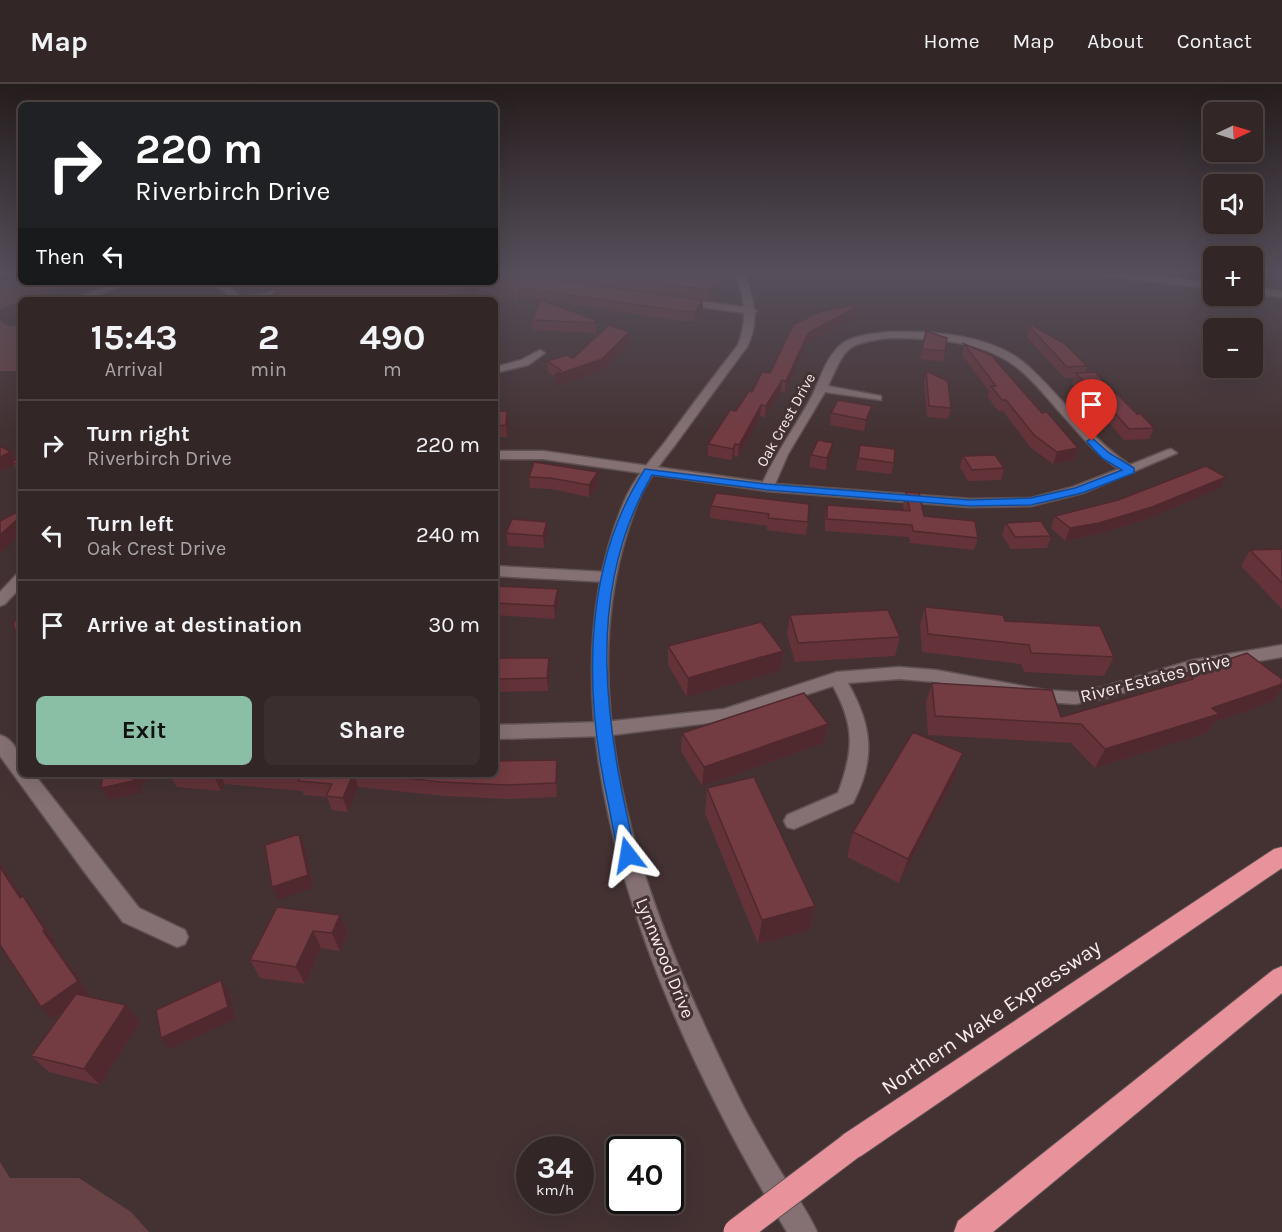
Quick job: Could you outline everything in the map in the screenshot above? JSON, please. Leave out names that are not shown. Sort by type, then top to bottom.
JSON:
[{"type":"highway","name":"Northern Wake Expressway","points":[[737,1232],[851,1146],[1282,855]]},
{"type":"highway","points":[[969,1232],[1282,978]]},
{"type":"street","name":"Lynnwood Drive","points":[[750,326],[743,345],[649,471],[630,503],[607,577],[599,647],[604,729],[613,792],[638,890],[675,990],[743,1132],[803,1232]]},
{"type":"street","name":"Oak Crest Drive","points":[[767,487],[782,455],[822,388],[837,354],[848,344],[867,337],[892,334],[969,343],[1008,356],[1023,368],[1106,456],[1130,470]]},
{"type":"street","points":[[498,369],[534,359],[540,353]]},
{"type":"street","points":[[822,388],[877,398]]},
{"type":"street","points":[[498,455],[543,455],[767,487],[970,503],[1031,502],[1078,490],[1171,453]]},
{"type":"street","points":[[498,571],[607,577]]},
{"type":"street","points":[[0,601],[18,581]]},
{"type":"street","name":"River Estates Drive","points":[[498,732],[604,729],[725,715],[837,678],[899,673],[936,676],[1045,696],[1075,698],[1102,693],[1193,666],[1282,651]]},
{"type":"street","points":[[794,821],[846,798],[857,767],[859,744],[857,717],[837,678]]},
{"type":"street","points":[[0,742],[18,766]]},
{"type":"street","points":[[26,777],[93,868],[131,915],[177,937]]},
{"type":"shaded area","points":[[0,326],[18,327],[18,371],[0,371]]},
{"type":"shaded area","points":[[0,1162],[10,1178],[79,1178],[131,1212],[149,1232],[0,1232]]},
{"type":"building","points":[[608,326],[629,332],[602,359],[555,375],[561,370],[547,361],[567,355],[573,358]]},
{"type":"building","points":[[793,326],[822,326],[808,333],[786,381],[782,380],[766,406],[761,405],[739,445],[735,444],[733,449],[708,444],[730,410],[736,411],[749,391],[752,392],[762,372],[770,373]]},
{"type":"building","points":[[1033,326],[1065,344],[1087,366],[1067,367],[1030,327]]},
{"type":"building","points":[[926,331],[947,338],[945,351],[922,349]]},
{"type":"building","points":[[964,344],[991,355],[1042,413],[1047,412],[1078,448],[1057,452],[1034,435],[1006,400],[1002,400],[991,386],[996,386]]},
{"type":"building","points":[[926,371],[948,381],[951,408],[929,406]]},
{"type":"building","points":[[1095,372],[1109,387],[1089,387],[1076,373]]},
{"type":"building","points":[[1097,393],[1116,393],[1154,428],[1129,429]]},
{"type":"building","points":[[838,400],[872,406],[866,420],[831,413]]},
{"type":"building","points":[[498,411],[507,411],[506,425],[498,426]]},
{"type":"building","points":[[818,440],[833,443],[827,458],[811,455]]},
{"type":"building","points":[[860,445],[895,449],[894,463],[858,458]]},
{"type":"building","points":[[0,446],[11,452],[0,457]]},
{"type":"building","points":[[995,455],[1004,468],[972,470],[963,456]]},
{"type":"building","points":[[534,462],[598,472],[589,485],[529,477]]},
{"type":"building","points":[[1206,466],[1226,477],[1152,507],[1099,523],[1070,528],[1055,516],[1118,500]]},
{"type":"building","points":[[906,492],[919,493],[924,516],[975,521],[978,538],[913,531],[912,525],[827,519],[827,505],[910,511]]},
{"type":"building","points":[[716,493],[809,504],[808,522],[768,518],[769,514],[711,506]]},
{"type":"building","points":[[17,512],[18,514],[18,519],[0,535],[0,521]]},
{"type":"building","points":[[512,519],[547,522],[543,536],[506,533]]},
{"type":"building","points":[[1041,521],[1051,536],[1015,537],[1006,523]]},
{"type":"building","points":[[1282,549],[1282,583],[1250,550]]},
{"type":"building","points":[[498,586],[558,589],[554,606],[498,603]]},
{"type":"building","points":[[925,607],[1003,615],[1005,621],[1100,626],[1114,657],[1031,653],[1029,645],[928,634]]},
{"type":"building","points":[[888,610],[900,637],[798,643],[790,615]]},
{"type":"building","points":[[18,616],[18,638],[13,624]]},
{"type":"building","points":[[761,622],[783,651],[688,678],[668,646]]},
{"type":"building","points":[[1247,653],[1282,679],[1282,684],[1212,708],[1219,714],[1105,749],[1081,724],[935,716],[932,683],[1052,690],[1061,717],[1193,679],[1186,673]]},
{"type":"building","points":[[498,658],[549,658],[547,678],[498,679]]},
{"type":"building","points":[[804,693],[828,724],[704,767],[682,733]]},
{"type":"building","points":[[913,732],[963,753],[908,859],[853,832]]},
{"type":"building","points":[[557,760],[556,783],[505,785],[394,777],[498,777],[498,761]]},
{"type":"building","points":[[103,777],[134,777],[133,781],[101,788]]},
{"type":"building","points":[[300,777],[352,777],[343,798],[326,796],[332,784],[298,781]]},
{"type":"building","points":[[754,777],[815,906],[762,920],[707,788]]},
{"type":"building","points":[[299,834],[308,875],[272,887],[265,845]]},
{"type":"building","points":[[0,867],[20,898],[23,896],[45,930],[43,931],[78,981],[41,1007],[0,945]]},
{"type":"building","points":[[277,907],[340,915],[332,933],[313,931],[296,967],[250,960]]},
{"type":"building","points":[[221,980],[228,1007],[161,1038],[156,1010]]},
{"type":"building","points":[[76,994],[126,1005],[84,1069],[31,1056]]},
{"type":"route","points":[[628,855],[611,780],[604,729],[599,647],[607,577],[630,503],[649,471],[767,487],[970,503],[1031,502],[1078,490],[1130,470],[1106,456],[1092,441]]}]
